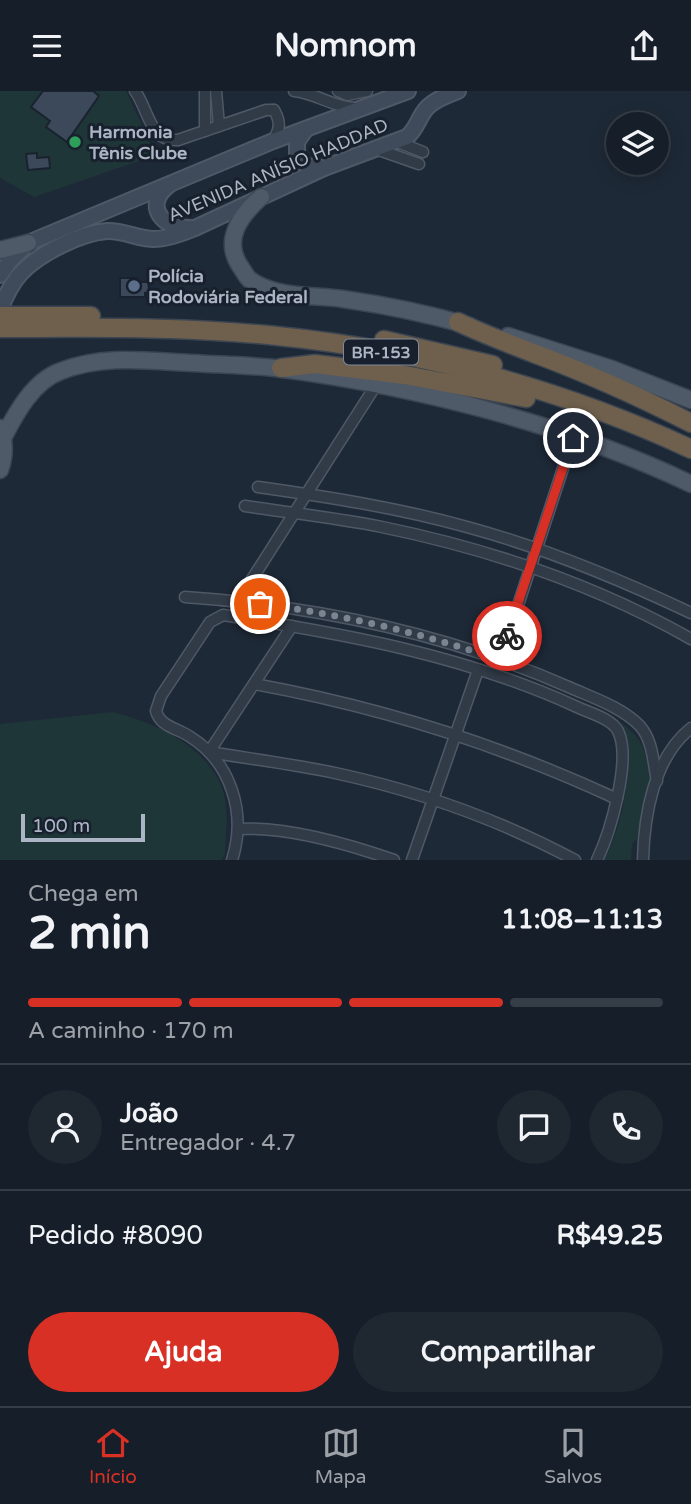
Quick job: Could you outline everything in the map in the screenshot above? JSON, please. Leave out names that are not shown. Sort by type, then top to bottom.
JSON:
[{"type":"highway","name":"BR-153","points":[[4,319],[278,336],[359,348],[498,379],[572,401],[691,449]]},
{"type":"highway","name":"BR-153","points":[[4,319],[215,319],[251,321],[383,340],[460,356],[552,382],[691,436]]},
{"type":"highway","points":[[458,322],[691,423]]},
{"type":"highway","points":[[281,368],[315,364],[405,375],[522,397],[600,421],[635,425]]},
{"type":"main road","name":"AVENIDA ANÍSIO HADDAD","points":[[4,319],[20,274],[40,257],[72,241],[106,231],[130,232],[153,239],[195,228],[324,168],[412,133],[422,114],[434,103],[458,91]]},
{"type":"main road","name":"AVENIDA ANÍSIO HADDAD","points":[[0,275],[28,243],[273,141],[401,92]]},
{"type":"main road","points":[[401,92],[417,101],[422,114]]},
{"type":"main road","points":[[295,149],[306,129]]},
{"type":"main road","points":[[291,134],[303,164],[324,168]]},
{"type":"main road","points":[[173,182],[161,191],[156,201],[162,218],[179,229],[195,228]]},
{"type":"main road","points":[[261,197],[244,212],[232,239],[237,262],[248,278],[273,290],[345,299],[458,322],[537,344],[691,400]]},
{"type":"main road","points":[[0,250],[28,243]]},
{"type":"main road","points":[[0,470],[4,459],[2,432],[40,384],[58,371],[85,362],[125,359],[281,368],[376,385],[472,407],[573,438],[691,484]]},
{"type":"street","points":[[135,91],[156,134],[168,141],[266,110],[274,110],[284,118],[291,134]]},
{"type":"street","points":[[205,91],[205,131]]},
{"type":"street","points":[[216,91],[219,126]]},
{"type":"street","points":[[293,91],[322,94],[327,91]]},
{"type":"street","points":[[338,91],[347,95],[367,91]]},
{"type":"street","points":[[307,93],[332,104],[359,108]]},
{"type":"street","points":[[273,141],[280,128],[274,110]]},
{"type":"street","points":[[395,141],[423,152]]},
{"type":"street","points":[[376,149],[419,164]]},
{"type":"street","points":[[238,601],[376,385]]},
{"type":"street","points":[[500,660],[573,438]]},
{"type":"street","points":[[258,487],[307,493],[432,517],[537,548],[691,613]]},
{"type":"street","points":[[246,506],[413,534],[530,568],[622,604],[691,639]]},
{"type":"street","points":[[185,597],[238,601],[355,619],[428,637],[500,660],[563,685],[625,714],[638,724],[650,740],[657,745],[671,748]]},
{"type":"street","points":[[232,860],[238,829],[236,806],[230,785],[209,752],[187,735],[161,722],[156,711],[161,696],[210,622],[223,615],[389,644],[478,670],[567,702],[611,723],[620,738],[617,799],[610,828],[597,860]]},
{"type":"street","points":[[209,752],[292,626]]},
{"type":"street","points":[[412,860],[478,670]]},
{"type":"street","points":[[254,684],[334,700],[456,734],[542,766],[617,799]]},
{"type":"street","points":[[643,860],[648,815],[657,781],[671,748],[691,728]]},
{"type":"street","points":[[650,740],[657,781]]},
{"type":"street","points":[[209,752],[333,772],[433,800],[497,824],[575,860]]},
{"type":"street","points":[[238,829],[307,837],[394,860]]},
{"type":"green space","name":"Harmonia Tênis Clube","points":[[0,91],[126,91],[156,155],[34,197],[0,178]]},
{"type":"green space","points":[[113,712],[174,736],[201,756],[212,769],[223,791],[226,809],[225,853],[222,860],[0,860],[0,724]]},
{"type":"green space","points":[[622,723],[643,747],[651,775],[640,835],[632,844],[631,860],[604,860],[617,828],[625,793],[627,758]]},
{"type":"building","points":[[43,91],[93,91],[99,96],[67,142],[46,127],[50,121],[31,107]]},
{"type":"building","points":[[37,153],[37,158],[49,157],[50,168],[28,170],[26,154]]},
{"type":"building","name":"Polícia Rodoviária Federal","points":[[120,278],[137,278],[137,282],[148,282],[150,294],[145,293],[145,297],[120,297]]},
{"type":"way so far","points":[[260,604],[355,619],[428,637],[500,660],[507,636]]},
{"type":"place","name":"Harmonia Tênis Clube","points":[[75,142]]},
{"type":"place","name":"Polícia Rodoviária Federal","points":[[134,286]]},
{"type":"route","points":[[507,636],[573,438]]}]
